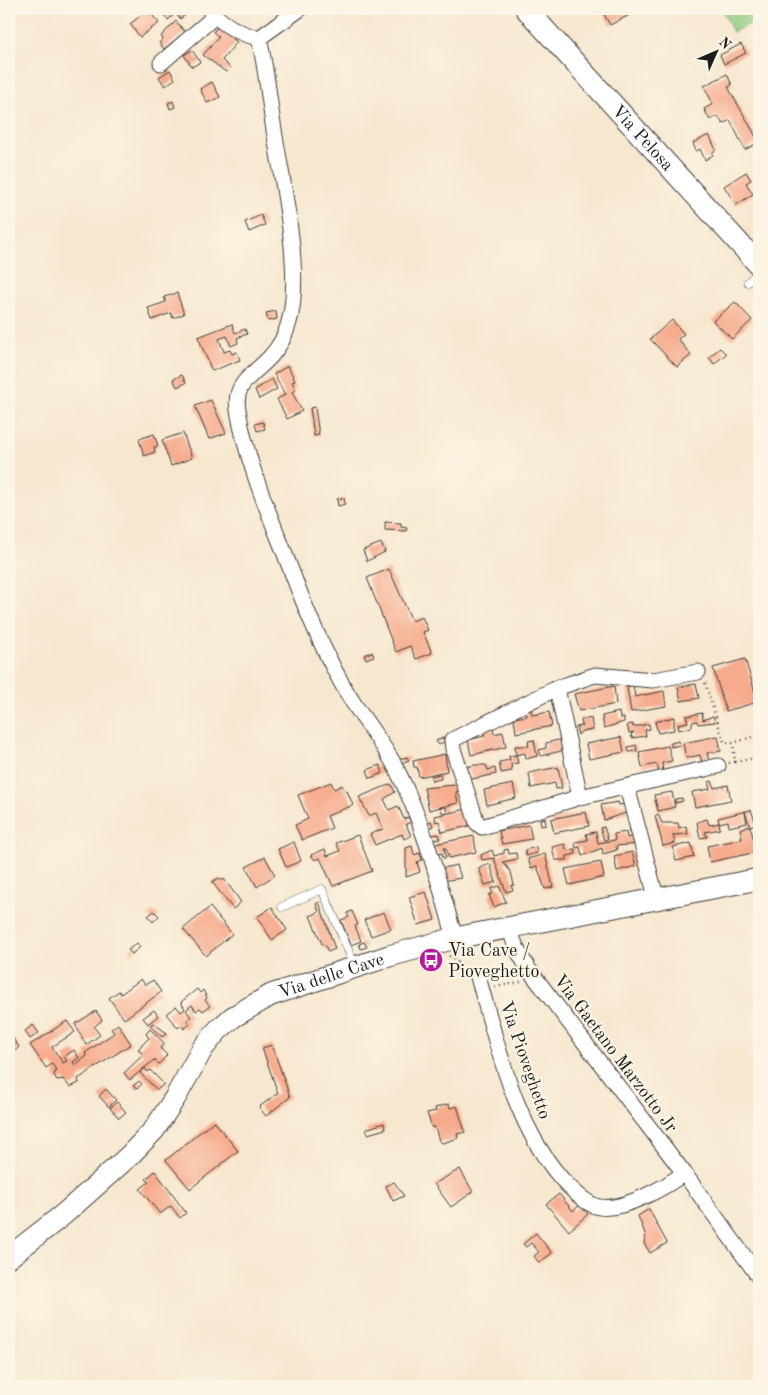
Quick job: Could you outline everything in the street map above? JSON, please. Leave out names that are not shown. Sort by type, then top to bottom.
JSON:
[{"type":"street","points":[[161,63],[212,12],[243,34],[259,38],[300,9]]},
{"type":"street","name":"Via Pelosa","points":[[526,9],[753,274]]},
{"type":"street","points":[[259,38],[289,226],[293,290],[290,321],[282,339],[271,356],[254,371],[237,393],[238,410],[245,444],[293,576],[331,664],[347,693],[398,772],[422,834],[455,938]]},
{"type":"street","points":[[698,672],[653,680],[595,675],[557,688],[452,740],[453,749],[477,823],[482,827],[580,797],[718,766]]},
{"type":"street","points":[[557,688],[580,797]]},
{"type":"street","points":[[628,787],[654,889],[659,900]]},
{"type":"street","name":"Via delle Cave","points":[[9,1258],[64,1214],[154,1130],[176,1098],[203,1048],[228,1021],[270,995],[432,943],[759,879]]},
{"type":"street","name":"Via Gaetano Marzotto Jr","points":[[511,927],[512,936],[519,954],[530,971],[684,1173]]},
{"type":"street","name":"Via Pioveghetto","points":[[480,984],[507,1074],[521,1113],[533,1136],[565,1183],[592,1204],[600,1207],[614,1206],[648,1194],[684,1173]]},
{"type":"street","points":[[684,1173],[759,1277]]},
{"type":"lane","points":[[753,274],[759,272]]},
{"type":"lane","points":[[282,907],[322,889],[355,967]]},
{"type":"path","points":[[698,672],[702,673],[724,742],[734,742],[759,735]]},
{"type":"path","points":[[734,742],[735,762]]},
{"type":"path","points":[[718,766],[759,757]]},
{"type":"path","points":[[432,943],[480,984],[529,983]]},
{"type":"green space","points":[[722,9],[759,9],[759,19],[733,32]]},
{"type":"building","points":[[170,9],[193,9],[180,19],[176,13],[168,20],[164,15]]},
{"type":"building","points":[[601,9],[635,9],[637,11],[610,25]]},
{"type":"building","points":[[148,10],[159,23],[140,37],[130,24]]},
{"type":"building","points":[[176,21],[185,32],[164,49],[159,43],[163,39],[161,36]]},
{"type":"building","points":[[218,27],[237,42],[222,60],[230,68],[226,72],[203,55],[219,37],[213,32]]},
{"type":"building","points":[[741,44],[746,53],[724,64],[720,55]]},
{"type":"building","points":[[192,50],[200,62],[192,67],[184,55]]},
{"type":"building","points":[[170,70],[175,79],[165,86],[159,77]]},
{"type":"building","points":[[727,74],[732,85],[728,87],[759,142],[745,150],[730,120],[723,124],[718,116],[710,120],[704,109],[713,104],[704,86]]},
{"type":"building","points":[[212,82],[220,97],[207,103],[200,89]]},
{"type":"building","points":[[173,101],[175,107],[170,109],[168,103]]},
{"type":"building","points":[[709,135],[716,150],[712,153],[713,155],[705,160],[700,149],[696,151],[693,143]]},
{"type":"building","points":[[746,172],[751,180],[746,183],[753,194],[736,205],[724,186]]},
{"type":"building","points":[[261,215],[265,225],[249,232],[245,222]]},
{"type":"building","points":[[177,293],[184,314],[173,318],[171,313],[152,320],[148,308],[166,302],[164,297]]},
{"type":"building","points":[[735,302],[752,320],[732,339],[713,321]]},
{"type":"building","points":[[276,311],[277,319],[268,321],[266,313]]},
{"type":"building","points":[[672,320],[684,334],[678,339],[691,355],[677,367],[650,339]]},
{"type":"building","points":[[232,324],[235,333],[245,329],[247,334],[237,338],[238,343],[231,346],[227,336],[219,339],[224,352],[230,350],[232,354],[237,352],[240,360],[212,371],[198,337]]},
{"type":"building","points":[[720,348],[726,354],[714,364],[709,357]]},
{"type":"building","points":[[288,366],[295,381],[292,382],[296,390],[292,392],[302,411],[287,419],[277,399],[285,395],[274,374]]},
{"type":"building","points":[[182,375],[186,383],[177,387],[173,379]]},
{"type":"building","points":[[272,379],[277,389],[259,399],[255,390]]},
{"type":"building","points":[[211,400],[226,433],[209,439],[195,406]]},
{"type":"building","points":[[315,407],[319,435],[314,436],[310,408]]},
{"type":"building","points":[[263,422],[265,429],[257,431],[255,424]]},
{"type":"building","points":[[183,433],[192,458],[171,466],[162,440]]},
{"type":"building","points":[[154,434],[158,446],[154,447],[155,452],[144,456],[139,439]]},
{"type":"building","points":[[344,498],[345,504],[338,506],[337,499]]},
{"type":"building","points":[[385,522],[401,523],[401,527],[407,528],[406,531],[385,530]]},
{"type":"building","points":[[381,543],[385,552],[367,561],[363,550]]},
{"type":"building","points":[[389,569],[412,621],[422,617],[428,630],[423,632],[432,653],[416,659],[410,646],[396,652],[367,578]]},
{"type":"building","points":[[372,652],[374,656],[366,659],[364,655]]},
{"type":"building","points":[[745,659],[758,702],[726,711],[713,668]]},
{"type":"building","points":[[696,684],[699,698],[681,701],[678,687]]},
{"type":"building","points":[[633,685],[635,697],[664,691],[666,706],[631,712],[627,687]]},
{"type":"building","points":[[614,686],[616,704],[579,711],[574,694]]},
{"type":"building","points":[[530,704],[532,715],[549,712],[552,726],[516,733],[514,718],[527,716],[525,706]]},
{"type":"building","points":[[619,712],[620,718],[624,718],[624,722],[604,728],[602,716]]},
{"type":"building","points":[[702,713],[703,720],[713,716],[715,722],[698,724],[697,721],[692,722],[692,727],[679,730],[678,724],[688,722],[686,716]]},
{"type":"building","points":[[674,717],[674,730],[658,733],[655,722]]},
{"type":"building","points":[[591,718],[593,730],[582,731],[578,735],[576,727],[582,726],[581,720]]},
{"type":"building","points":[[492,724],[494,734],[503,732],[506,747],[471,755],[468,740],[485,736],[484,732]]},
{"type":"building","points":[[633,724],[633,727],[649,724],[650,729],[645,730],[646,736],[632,738],[631,734],[634,732],[629,733],[627,725]]},
{"type":"building","points":[[718,736],[721,751],[707,753],[709,762],[702,763],[700,755],[686,758],[683,743]]},
{"type":"building","points":[[621,737],[624,752],[589,759],[586,744]]},
{"type":"building","points":[[443,738],[445,741],[439,745],[436,741]]},
{"type":"building","points":[[562,739],[565,750],[541,756],[539,750],[546,748],[546,743]]},
{"type":"building","points":[[534,740],[537,756],[526,759],[525,753],[516,755],[515,746],[529,746],[528,741]]},
{"type":"building","points":[[679,741],[680,745],[671,747],[671,743]]},
{"type":"building","points":[[636,745],[637,751],[629,752],[628,747]]},
{"type":"building","points":[[668,746],[672,761],[662,763],[663,772],[659,772],[657,764],[642,767],[639,752]]},
{"type":"building","points":[[445,754],[447,771],[419,777],[417,767],[414,767],[413,761]]},
{"type":"building","points":[[516,755],[518,763],[511,764],[512,771],[501,773],[499,762],[510,760],[509,756]]},
{"type":"building","points":[[407,757],[409,760],[402,763],[400,759]]},
{"type":"building","points":[[380,765],[383,773],[370,778],[367,770]]},
{"type":"building","points":[[486,765],[488,770],[495,768],[496,774],[472,779],[467,767]]},
{"type":"building","points":[[558,767],[562,788],[556,789],[555,783],[531,788],[529,773]]},
{"type":"building","points":[[440,774],[441,779],[432,781],[431,776]]},
{"type":"building","points":[[712,781],[714,788],[728,785],[731,800],[695,807],[692,792],[710,789],[708,782]]},
{"type":"building","points":[[331,782],[334,789],[342,785],[353,805],[327,816],[332,828],[302,840],[295,825],[308,819],[298,795]]},
{"type":"building","points":[[391,784],[395,792],[384,799],[389,810],[398,806],[404,819],[408,817],[411,822],[406,824],[411,836],[404,839],[402,834],[375,845],[370,834],[383,829],[376,813],[369,816],[359,797]]},
{"type":"building","points":[[513,784],[516,798],[487,805],[484,790]]},
{"type":"building","points":[[458,785],[459,791],[456,792],[458,803],[429,810],[424,788]]},
{"type":"building","points":[[672,792],[675,807],[658,811],[654,795]]},
{"type":"building","points":[[682,798],[683,801],[675,803],[675,799]]},
{"type":"building","points":[[618,802],[619,805],[626,804],[629,812],[604,820],[601,805]]},
{"type":"building","points":[[441,807],[446,807],[447,812],[442,813]]},
{"type":"building","points":[[467,809],[469,826],[442,832],[439,821],[436,822],[435,816]]},
{"type":"building","points":[[751,810],[756,824],[750,826],[745,812],[747,823],[729,827],[728,821],[719,823],[718,818]]},
{"type":"building","points":[[586,812],[589,826],[554,833],[551,819]]},
{"type":"building","points":[[658,814],[662,823],[678,823],[679,828],[686,826],[688,834],[673,835],[675,843],[663,846],[655,816]]},
{"type":"building","points":[[545,818],[546,825],[541,826],[540,819]]},
{"type":"building","points":[[707,819],[709,825],[719,823],[720,829],[705,832],[707,837],[700,838],[697,822]]},
{"type":"building","points":[[431,821],[433,826],[427,829],[424,823]]},
{"type":"building","points":[[529,825],[532,839],[502,844],[499,831]]},
{"type":"building","points":[[750,826],[757,852],[710,862],[707,846],[742,839],[740,829]]},
{"type":"building","points":[[604,827],[608,839],[604,840],[600,828]]},
{"type":"building","points":[[634,828],[639,844],[616,846],[617,850],[603,854],[602,848],[582,856],[580,847],[576,848],[575,842],[588,840],[586,834],[596,832],[598,843],[615,840],[614,834],[626,832],[627,838],[631,837],[629,830]]},
{"type":"building","points":[[439,834],[440,839],[432,840],[431,835]]},
{"type":"building","points":[[358,835],[372,871],[333,886],[320,858],[315,860],[311,855],[325,849],[327,856],[340,851],[336,843]]},
{"type":"building","points":[[474,836],[476,852],[449,858],[446,848],[444,848],[446,858],[443,858],[442,853],[437,854],[435,844]]},
{"type":"building","points":[[294,842],[301,861],[286,867],[278,849]]},
{"type":"building","points":[[691,843],[694,857],[676,861],[673,847]]},
{"type":"building","points":[[565,844],[566,850],[575,849],[576,854],[567,856],[567,860],[555,860],[552,847]]},
{"type":"building","points":[[412,846],[414,855],[420,853],[422,860],[417,862],[420,872],[406,877],[406,848]]},
{"type":"building","points":[[536,847],[537,853],[526,856],[525,850]]},
{"type":"building","points":[[508,849],[509,854],[516,853],[517,859],[503,862],[511,872],[514,885],[511,886],[513,890],[506,892],[494,858],[482,860],[481,855],[492,850],[494,856],[504,853],[504,850]]},
{"type":"building","points":[[632,852],[636,866],[617,871],[614,856]]},
{"type":"building","points":[[545,854],[553,887],[545,889],[537,866],[531,868],[528,859]]},
{"type":"building","points":[[265,857],[275,875],[257,887],[246,867]]},
{"type":"building","points":[[601,862],[604,877],[569,885],[565,869]]},
{"type":"building","points":[[490,864],[496,882],[485,885],[479,868]]},
{"type":"building","points":[[457,865],[461,878],[442,881],[439,869]]},
{"type":"building","points":[[219,878],[221,881],[224,879],[241,902],[233,909],[212,882]]},
{"type":"building","points":[[499,886],[506,902],[494,907],[489,895],[493,893],[491,889]]},
{"type":"building","points":[[426,892],[435,920],[418,925],[409,897]]},
{"type":"building","points":[[319,902],[335,949],[328,952],[325,945],[323,946],[310,916],[319,912],[316,904]]},
{"type":"building","points":[[210,907],[232,934],[206,956],[183,929]]},
{"type":"building","points":[[272,907],[287,930],[272,940],[257,917]]},
{"type":"building","points":[[154,911],[159,916],[153,922],[148,916]]},
{"type":"building","points":[[352,911],[358,925],[355,926],[361,941],[351,945],[341,920],[349,917],[347,913]]},
{"type":"building","points":[[384,912],[391,929],[371,936],[364,920]]},
{"type":"building","points":[[364,942],[367,947],[361,949],[359,944]]},
{"type":"building","points":[[137,943],[140,947],[132,954],[128,950]]},
{"type":"building","points":[[141,979],[145,985],[153,980],[161,992],[124,1019],[109,998],[119,991],[121,994]]},
{"type":"building","points":[[197,989],[200,993],[203,990],[207,998],[205,1000],[210,1006],[203,1011],[200,1008],[196,1011],[192,1005],[186,1010],[191,1017],[187,1020],[190,1024],[184,1029],[181,1025],[178,1028],[166,1014],[176,1006],[181,1012],[185,1009],[181,1002]]},
{"type":"building","points":[[154,1010],[158,1016],[148,1024],[143,1018]]},
{"type":"building","points":[[96,1011],[102,1020],[94,1027],[100,1035],[86,1045],[75,1024]]},
{"type":"building","points":[[67,1021],[75,1032],[52,1047],[63,1063],[67,1061],[64,1057],[74,1050],[79,1058],[73,1062],[75,1065],[87,1056],[85,1053],[114,1033],[111,1029],[118,1024],[131,1044],[78,1079],[79,1083],[70,1087],[63,1079],[57,1080],[54,1075],[56,1070],[52,1064],[46,1068],[30,1045]]},
{"type":"building","points":[[153,1023],[167,1033],[162,1037],[150,1026]]},
{"type":"building","points":[[33,1025],[39,1033],[30,1039],[25,1031]]},
{"type":"building","points":[[150,1029],[165,1044],[160,1048],[167,1055],[159,1064],[154,1060],[130,1080],[124,1073],[143,1055],[138,1049],[149,1038],[146,1034]]},
{"type":"building","points":[[11,1036],[19,1047],[9,1057],[9,1038]]},
{"type":"building","points":[[272,1045],[290,1097],[266,1116],[259,1107],[278,1093],[262,1048]]},
{"type":"building","points":[[145,1068],[148,1072],[150,1070],[164,1084],[157,1090],[140,1073]]},
{"type":"building","points":[[139,1081],[142,1084],[137,1089],[133,1086]]},
{"type":"building","points":[[106,1089],[116,1100],[109,1107],[99,1096]]},
{"type":"building","points":[[117,1102],[126,1112],[119,1118],[110,1108]]},
{"type":"building","points":[[449,1104],[450,1108],[457,1106],[465,1132],[457,1134],[458,1138],[443,1143],[439,1141],[435,1127],[432,1128],[427,1113],[436,1111],[435,1108]]},
{"type":"building","points":[[214,1121],[238,1151],[190,1189],[166,1160]]},
{"type":"building","points":[[384,1123],[385,1129],[368,1134],[366,1129]]},
{"type":"building","points":[[460,1169],[473,1192],[451,1207],[434,1184]]},
{"type":"building","points":[[155,1171],[186,1213],[180,1218],[171,1206],[160,1214],[140,1189],[149,1182],[146,1179]]},
{"type":"building","points":[[394,1182],[404,1196],[393,1201],[386,1186]]},
{"type":"building","points":[[559,1194],[573,1211],[580,1205],[588,1214],[569,1231],[546,1204]]},
{"type":"building","points":[[649,1209],[667,1243],[650,1253],[644,1243],[646,1236],[638,1216]]},
{"type":"building","points":[[536,1233],[552,1253],[539,1263],[534,1256],[539,1252],[531,1243],[526,1247],[523,1244]]},
{"type":"place","name":"Via Cave / Pioveghetto","points":[[431,960]]}]
